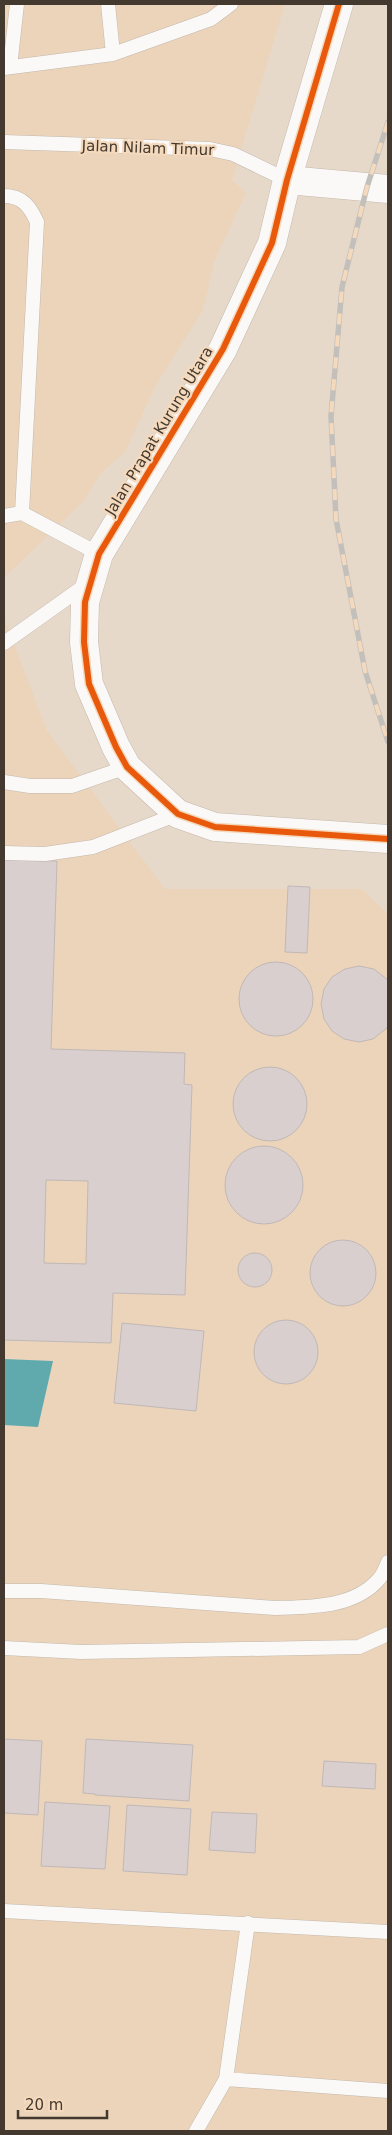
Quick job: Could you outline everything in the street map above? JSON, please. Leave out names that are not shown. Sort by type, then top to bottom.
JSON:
[{"type":"street","name":"Jalan Prapat Kurung Utara","points":[[339,4],[287,180],[272,243],[223,349],[99,554],[86,602],[84,642],[89,684],[103,721],[127,767],[178,814],[215,827],[388,839]]},
{"type":"street","points":[[287,180],[388,189]]},
{"type":"lane","points":[[16,4],[7,68],[112,54],[211,19],[231,4]]},
{"type":"lane","points":[[108,4],[112,54]]},
{"type":"lane","name":"Jalan Nilam Timur","points":[[4,142],[210,148],[234,154],[287,180]]},
{"type":"lane","points":[[4,196],[12,196],[30,206],[38,222],[22,513]]},
{"type":"lane","points":[[4,516],[22,513],[99,554]]},
{"type":"lane","points":[[4,643],[91,581]]},
{"type":"lane","points":[[4,782],[30,786],[72,786],[127,767]]},
{"type":"lane","points":[[4,853],[45,854],[93,847],[178,814]]},
{"type":"lane","points":[[4,1591],[41,1591],[275,1608],[313,1607],[354,1599],[380,1579],[388,1562]]},
{"type":"lane","points":[[4,1648],[81,1652],[359,1647],[388,1634]]},
{"type":"lane","points":[[4,1911],[388,1932]]},
{"type":"lane","points":[[196,2131],[226,2079],[248,1923]]},
{"type":"lane","points":[[226,2079],[388,2091]]},
{"type":"shaded area","points":[[4,4],[285,4],[232,180],[246,193],[214,262],[203,310],[156,385],[125,452],[101,473],[83,502],[4,578]]},
{"type":"shaded area","points":[[4,617],[47,731],[165,889],[362,889],[388,914],[388,2131],[4,2131],[4,1425],[38,1427],[53,1361],[4,1359]]},
{"type":"water","points":[[4,1359],[53,1361],[38,1427],[4,1425]]},
{"type":"building","points":[[4,860],[57,861],[51,1049],[185,1053],[184,1084],[192,1085],[185,1295],[113,1293],[111,1343],[4,1340]],"holes":[[[46,1180],[88,1181],[86,1264],[44,1263]]]},
{"type":"building","points":[[288,886],[310,887],[307,953],[285,952]]},
{"type":"building","points":[[269,962],[283,962],[297,968],[307,978],[313,992],[311,1013],[297,1030],[283,1036],[269,1036],[255,1030],[245,1020],[239,1006],[239,992],[245,978],[255,968]]},
{"type":"building","points":[[359,966],[374,969],[388,980],[388,1027],[373,1039],[359,1042],[344,1039],[332,1031],[324,1019],[321,1004],[324,989],[332,977],[345,969]]},
{"type":"building","points":[[263,1067],[277,1067],[291,1073],[301,1083],[307,1097],[307,1111],[301,1125],[291,1135],[277,1141],[263,1141],[249,1135],[239,1125],[233,1111],[233,1097],[239,1083],[249,1073]]},
{"type":"building","points":[[264,1146],[279,1149],[292,1157],[300,1170],[303,1185],[300,1200],[292,1213],[279,1221],[264,1224],[249,1221],[236,1213],[228,1200],[225,1185],[228,1170],[236,1157],[249,1149]]},
{"type":"building","points":[[337,1240],[349,1240],[361,1245],[371,1255],[376,1267],[374,1286],[361,1301],[349,1306],[337,1306],[325,1301],[315,1291],[310,1279],[310,1267],[315,1255],[325,1245]]},
{"type":"building","points":[[255,1253],[267,1258],[272,1270],[267,1282],[255,1287],[243,1282],[238,1270],[243,1258]]},
{"type":"building","points":[[286,1320],[304,1326],[312,1334],[318,1352],[312,1370],[304,1378],[286,1384],[268,1378],[260,1370],[254,1352],[260,1334],[268,1326]]},
{"type":"building","points":[[122,1323],[204,1331],[196,1411],[114,1403]]},
{"type":"building","points":[[4,1739],[42,1741],[38,1815],[4,1813]]},
{"type":"building","points":[[86,1739],[193,1745],[189,1801],[83,1793]]},
{"type":"building","points":[[324,1761],[376,1764],[375,1789],[322,1786]]},
{"type":"building","points":[[45,1802],[110,1806],[105,1869],[41,1866]]},
{"type":"building","points":[[127,1805],[191,1809],[187,1875],[123,1871]]},
{"type":"building","points":[[212,1812],[257,1814],[255,1853],[209,1850]]},
{"type":"railway","points":[[388,122],[367,187],[342,287],[331,416],[336,519],[365,671],[388,742]]},
{"type":"cycle path","points":[[339,4],[287,180],[272,243],[223,349],[99,554],[85,602],[84,642],[89,684],[116,747],[127,767],[178,814],[215,827],[388,839]]}]
